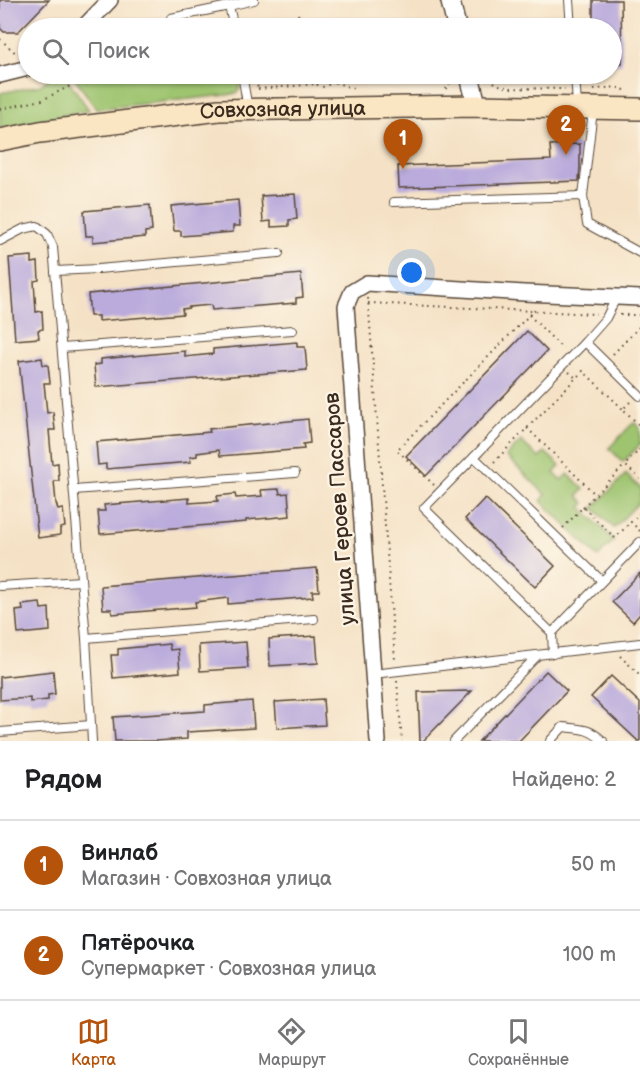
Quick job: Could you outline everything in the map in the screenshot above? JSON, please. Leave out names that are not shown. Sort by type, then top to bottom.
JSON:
[{"type":"main road","name":"Совхозная улица","points":[[0,140],[40,132],[219,110],[477,106],[634,100]]},
{"type":"street","points":[[93,18],[110,0]]},
{"type":"street","points":[[450,0],[454,18]]},
{"type":"street","points":[[0,75],[18,65]]},
{"type":"street","points":[[472,84],[477,106]]},
{"type":"street","points":[[367,283],[640,298]]},
{"type":"street","name":"улица Героев Пассаров","points":[[367,283],[352,292],[346,306],[378,741]]},
{"type":"lane","points":[[171,18],[254,0]]},
{"type":"lane","points":[[569,0],[570,18]]},
{"type":"lane","points":[[229,6],[232,18]]},
{"type":"lane","points":[[244,84],[248,110]]},
{"type":"lane","points":[[577,84],[582,102],[583,196],[587,224],[640,253]]},
{"type":"lane","points":[[394,202],[583,196]]},
{"type":"lane","points":[[0,241],[23,229],[37,226],[47,234],[53,247],[86,638],[92,741]]},
{"type":"lane","points":[[56,271],[279,254]]},
{"type":"lane","points":[[553,654],[552,633],[424,508],[585,342],[608,314],[616,298]]},
{"type":"lane","points":[[62,348],[293,330]]},
{"type":"lane","points":[[585,342],[639,395]]},
{"type":"lane","points":[[474,457],[602,581]]},
{"type":"lane","points":[[74,490],[294,473]]},
{"type":"lane","points":[[552,633],[640,542]]},
{"type":"lane","points":[[0,586],[81,581]]},
{"type":"lane","points":[[86,638],[314,619]]},
{"type":"lane","points":[[373,674],[640,643]]},
{"type":"lane","points":[[454,741],[538,655]]},
{"type":"lane","points":[[0,732],[91,725]]},
{"type":"lane","points":[[550,741],[563,728],[585,730],[594,733],[603,741]]},
{"type":"path","points":[[298,14],[299,18]]},
{"type":"path","points":[[0,39],[18,57]]},
{"type":"path","points":[[0,109],[42,100],[74,84]]},
{"type":"path","points":[[257,84],[258,89],[316,84],[326,87],[329,84]]},
{"type":"path","points":[[340,84],[358,90]]},
{"type":"path","points":[[496,84],[582,102],[595,90],[604,87],[622,88],[634,100]]},
{"type":"path","points":[[367,283],[402,741]]},
{"type":"path","points":[[440,492],[397,450],[549,294]]},
{"type":"path","points":[[368,303],[640,315]]},
{"type":"path","points":[[529,315],[571,357]]},
{"type":"path","points":[[605,362],[640,326]]},
{"type":"path","points":[[563,366],[576,378]]},
{"type":"path","points":[[487,469],[583,371],[640,426]]},
{"type":"path","points":[[623,409],[639,395]]},
{"type":"path","points":[[527,428],[596,495]]},
{"type":"path","points":[[556,536],[640,449]]},
{"type":"path","points":[[625,465],[640,479]]},
{"type":"path","points":[[583,507],[615,538],[640,513]]},
{"type":"path","points":[[631,522],[640,531]]},
{"type":"path","points":[[610,646],[640,675]]},
{"type":"green space","points":[[71,84],[89,110],[0,129],[0,93],[41,85]]},
{"type":"green space","points":[[79,84],[239,84],[240,88],[237,93],[227,95],[96,109]]},
{"type":"green space","points":[[634,422],[640,428],[640,445],[623,462],[609,448]]},
{"type":"green space","points":[[521,441],[539,458],[545,452],[560,466],[554,473],[561,480],[568,474],[584,489],[578,496],[585,503],[581,507],[614,540],[598,557],[541,501],[546,495],[506,456]]},
{"type":"green space","points":[[626,474],[640,488],[640,501],[614,528],[593,508]]},
{"type":"building","points":[[0,0],[49,0],[32,18],[18,18],[18,32],[4,32],[0,28]]},
{"type":"building","points":[[593,0],[621,0],[621,18],[593,18]]},
{"type":"building","points":[[580,144],[579,181],[399,188],[398,166],[551,160],[550,145]]},
{"type":"building","points":[[295,194],[297,219],[289,220],[289,226],[271,227],[271,221],[263,222],[261,196]]},
{"type":"building","points":[[238,200],[240,226],[233,226],[233,232],[181,236],[181,231],[174,231],[171,206]]},
{"type":"building","points":[[150,205],[152,231],[145,232],[145,237],[93,242],[93,236],[86,236],[84,211]]},
{"type":"building","points":[[32,256],[32,263],[38,262],[39,280],[34,281],[36,312],[42,311],[43,329],[38,330],[39,338],[15,340],[9,258]]},
{"type":"building","points":[[301,274],[303,297],[296,298],[296,303],[212,310],[211,305],[189,307],[182,309],[183,314],[98,321],[98,316],[90,316],[88,294]]},
{"type":"building","points":[[527,331],[547,351],[426,476],[406,456]]},
{"type":"building","points":[[297,342],[297,347],[305,347],[307,370],[96,387],[94,365],[101,364],[101,359],[185,351],[185,357],[213,354],[213,349]]},
{"type":"building","points":[[42,358],[43,365],[48,365],[50,383],[44,383],[47,413],[53,412],[55,430],[49,430],[52,464],[58,463],[59,481],[54,481],[56,503],[58,510],[63,509],[65,527],[60,528],[60,535],[38,538],[19,361]]},
{"type":"building","points":[[308,419],[310,443],[303,444],[304,449],[220,456],[219,450],[197,453],[197,456],[190,457],[191,462],[106,469],[106,464],[98,465],[96,442],[210,432],[209,429]]},
{"type":"building","points":[[279,489],[280,494],[288,493],[290,516],[246,520],[246,522],[100,534],[98,511],[105,511],[104,505],[189,498],[189,503],[218,501],[217,496],[235,494],[236,498],[262,496],[261,490]]},
{"type":"building","points":[[485,498],[555,566],[535,587],[465,519]]},
{"type":"building","points":[[317,568],[319,591],[312,591],[313,597],[228,604],[228,598],[195,602],[196,607],[112,614],[111,609],[103,609],[101,586]]},
{"type":"building","points":[[640,573],[640,614],[633,622],[612,602]]},
{"type":"building","points":[[40,603],[41,609],[49,608],[50,631],[18,634],[16,611],[23,610],[22,605]]},
{"type":"building","points":[[316,636],[318,663],[270,666],[269,639]]},
{"type":"building","points":[[246,642],[248,668],[200,671],[199,645]]},
{"type":"building","points":[[169,644],[170,650],[178,649],[180,672],[113,678],[111,655],[118,655],[118,649]]},
{"type":"building","points":[[53,671],[55,694],[48,695],[48,700],[30,702],[30,698],[0,700],[0,677]]},
{"type":"building","points":[[546,671],[567,691],[519,741],[479,741]]},
{"type":"building","points":[[611,676],[640,703],[640,741],[591,697]]},
{"type":"building","points":[[472,691],[423,741],[420,741],[418,692]]},
{"type":"building","points":[[323,699],[325,725],[277,728],[275,702]]},
{"type":"building","points":[[252,701],[254,728],[187,732],[187,739],[115,741],[113,717],[205,711],[205,705]]},
{"type":"place","name":"Пятёрочка","points":[[566,155]]},
{"type":"place","name":"Винлаб","points":[[403,169]]}]
